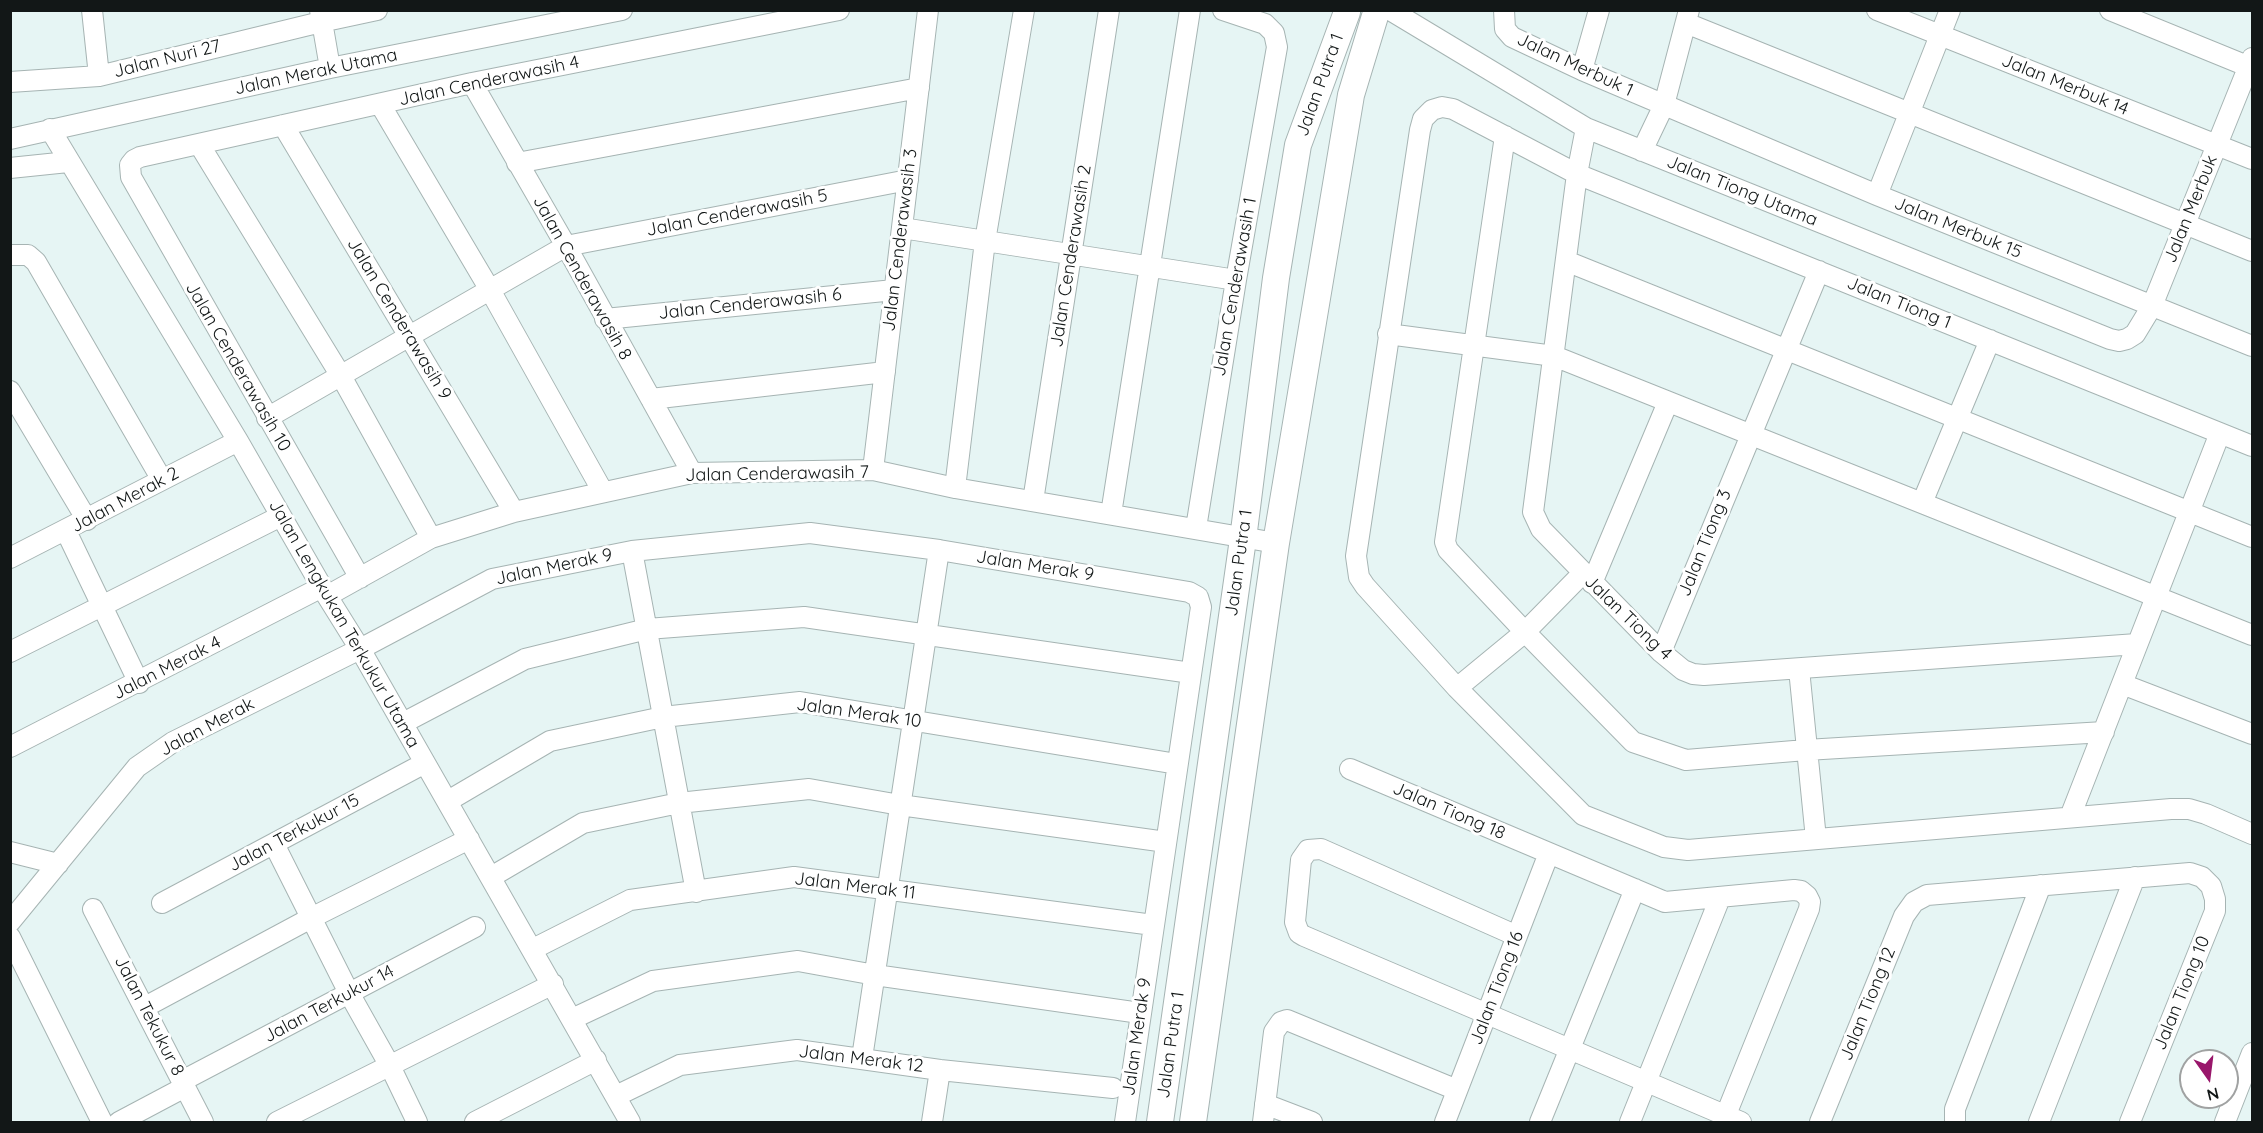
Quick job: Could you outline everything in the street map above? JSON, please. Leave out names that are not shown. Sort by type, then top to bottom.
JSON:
[{"type":"main road","points":[[1346,11],[1355,18],[1365,20],[1382,12]]},
{"type":"main road","name":"Jalan Putra 1","points":[[1160,1122],[1243,539],[1276,278],[1298,146],[1346,11]]},
{"type":"main road","name":"Jalan Putra 1","points":[[1193,1122],[1276,543],[1351,95],[1382,12]]},
{"type":"street","points":[[92,10],[99,76]]},
{"type":"street","name":"Jalan Nuri 27","points":[[10,82],[99,76],[321,16],[377,10]]},
{"type":"street","name":"Jalan Merak Utama","points":[[10,139],[330,68],[622,10]]},
{"type":"street","name":"Jalan Cenderawasih 4","points":[[140,157],[472,83],[839,10]]},
{"type":"street","name":"Jalan Cenderawasih 3","points":[[873,470],[928,10]]},
{"type":"street","points":[[955,488],[985,241],[1024,10]]},
{"type":"street","name":"Jalan Cenderawasih 2","points":[[1033,501],[1109,10]]},
{"type":"street","points":[[1111,514],[1190,10]]},
{"type":"street","name":"Jalan Cenderawasih 1","points":[[1196,528],[1277,47],[1274,33],[1265,24],[1223,10]]},
{"type":"street","name":"Jalan Merbuk 1","points":[[1504,10],[1505,28],[1512,37],[1664,105]]},
{"type":"street","points":[[1582,69],[1599,10]]},
{"type":"street","name":"Jalan Merbuk 14","points":[[1877,10],[2253,159]]},
{"type":"street","points":[[1878,195],[1950,10]]},
{"type":"street","points":[[2110,10],[2251,64]]},
{"type":"street","name":"Jalan Tiong Utama","points":[[1382,12],[1586,128],[2109,339]]},
{"type":"street","points":[[321,16],[330,68]]},
{"type":"street","points":[[1642,151],[1664,105],[1687,17],[1910,113],[2253,251]]},
{"type":"street","name":"Jalan Merbuk","points":[[2109,339],[2119,341],[2135,334],[2152,306],[2251,64]]},
{"type":"street","name":"Jalan Cenderawasih 8","points":[[472,83],[692,473]]},
{"type":"street","points":[[517,163],[919,88]]},
{"type":"street","points":[[380,104],[490,290],[603,492]]},
{"type":"street","name":"Jalan Merbuk 15","points":[[1664,105],[1878,195],[2253,346]]},
{"type":"street","name":"Jalan Tiong 1","points":[[1388,334],[1423,119],[1432,110],[1442,106],[1453,109],[1577,174],[2253,446]]},
{"type":"street","name":"Jalan Cenderawasih 9","points":[[283,125],[514,513]]},
{"type":"street","name":"Jalan Tiong 4","points":[[1586,128],[1577,174],[1533,512],[1542,529],[1660,652],[1683,670],[1704,675],[2137,644]]},
{"type":"street","name":"Jalan Lengkukan Terkukur Utama","points":[[50,129],[360,649],[573,1018],[630,1122]]},
{"type":"street","points":[[1505,136],[1445,542],[1448,550],[1634,742],[1686,760],[1806,750],[2104,732]]},
{"type":"street","points":[[199,144],[341,376],[431,538]]},
{"type":"street","name":"Jalan Cenderawasih 10","points":[[140,157],[130,165],[131,177],[360,578]]},
{"type":"street","points":[[10,168],[68,162]]},
{"type":"street","name":"Jalan Cenderawasih 5","points":[[267,418],[566,246],[908,180]]},
{"type":"street","points":[[902,228],[1236,280]]},
{"type":"street","points":[[10,255],[28,255],[36,262],[162,480]]},
{"type":"street","points":[[1566,261],[2253,537]]},
{"type":"street","name":"Jalan Tiong 3","points":[[1660,652],[1819,271]]},
{"type":"street","name":"Jalan Cenderawasih 6","points":[[605,319],[894,290]]},
{"type":"street","points":[[2253,635],[1554,356],[1388,334],[1356,556],[1359,577],[1457,688],[1583,815],[1676,850],[2171,809],[2189,809],[2253,834]]},
{"type":"street","points":[[1922,503],[1990,340]]},
{"type":"street","points":[[651,399],[885,372]]},
{"type":"street","points":[[10,392],[87,520]]},
{"type":"street","points":[[1457,688],[1588,578],[1668,402]]},
{"type":"street","points":[[2070,818],[2220,433]]},
{"type":"street","name":"Jalan Merak 2","points":[[10,558],[238,441]]},
{"type":"street","name":"Jalan Cenderawasih 7","points":[[325,592],[360,578],[431,538],[514,513],[692,473],[873,470],[955,488],[1276,543]]},
{"type":"street","points":[[10,652],[281,516]]},
{"type":"street","points":[[66,531],[139,683]]},
{"type":"street","name":"Jalan Merak 9","points":[[360,649],[492,579],[632,551],[810,533],[939,550],[1194,593],[1201,607],[1125,1122]]},
{"type":"street","points":[[862,1058],[939,550]]},
{"type":"street","points":[[632,551],[696,892]]},
{"type":"street","name":"Jalan Merak 4","points":[[10,747],[325,592]]},
{"type":"street","points":[[403,723],[525,659],[647,629],[804,618],[1191,673]]},
{"type":"street","name":"Jalan Merak","points":[[10,922],[137,767],[173,742],[360,649]]},
{"type":"street","points":[[1799,669],[1816,839]]},
{"type":"street","points":[[2122,684],[2253,734]]},
{"type":"street","name":"Jalan Merak 10","points":[[448,801],[550,741],[663,717],[800,702],[1177,764]]},
{"type":"street","name":"Jalan Terkukur 15","points":[[162,903],[425,763]]},
{"type":"street","name":"Jalan Tiong 18","points":[[1350,769],[1665,902],[1794,890],[1801,891],[1807,896],[1809,909],[1730,1120]]},
{"type":"street","points":[[491,877],[583,823],[679,803],[809,789],[900,805],[1166,842]]},
{"type":"street","points":[[145,1007],[311,918],[469,839]]},
{"type":"street","points":[[274,844],[417,1122]]},
{"type":"street","points":[[1517,936],[1321,849],[1308,850],[1301,860],[1295,922],[1299,933],[1646,1081],[1730,1120]]},
{"type":"street","points":[[10,852],[58,864]]},
{"type":"street","name":"Jalan Tiong 16","points":[[1444,1122],[1549,853]]},
{"type":"street","name":"Jalan Tiong 10","points":[[2130,1122],[2215,911],[2216,899],[2211,886],[2202,877],[2190,873],[2135,877]]},
{"type":"street","name":"Jalan Merak 11","points":[[533,950],[630,900],[794,877],[1153,925]]},
{"type":"street","points":[[1954,1122],[1955,1110],[2041,885],[2135,877],[2039,1122]]},
{"type":"street","name":"Jalan Tiong 12","points":[[1820,1122],[1904,916],[1914,902],[1927,895],[2041,885]]},
{"type":"street","points":[[1540,1122],[1635,889]]},
{"type":"street","points":[[1630,1122],[1720,898]]},
{"type":"street","name":"Jalan Tekukur 8","points":[[93,909],[204,1122]]},
{"type":"street","name":"Jalan Terkukur 14","points":[[119,1122],[183,1084],[349,993],[476,927]]},
{"type":"street","points":[[10,937],[102,1122]]},
{"type":"street","points":[[573,1018],[653,981],[798,962],[1140,1013]]},
{"type":"street","points":[[277,1122],[553,984]]},
{"type":"street","points":[[1312,1122],[1264,1113],[1274,1032],[1281,1022],[1287,1020],[1457,1090]]},
{"type":"street","name":"Jalan Merak 12","points":[[615,1096],[680,1065],[797,1050],[940,1070],[1113,1088]]},
{"type":"street","points":[[2225,1122],[2253,1053]]},
{"type":"street","points":[[475,1122],[596,1060]]},
{"type":"street","points":[[932,1122],[940,1070]]}]
